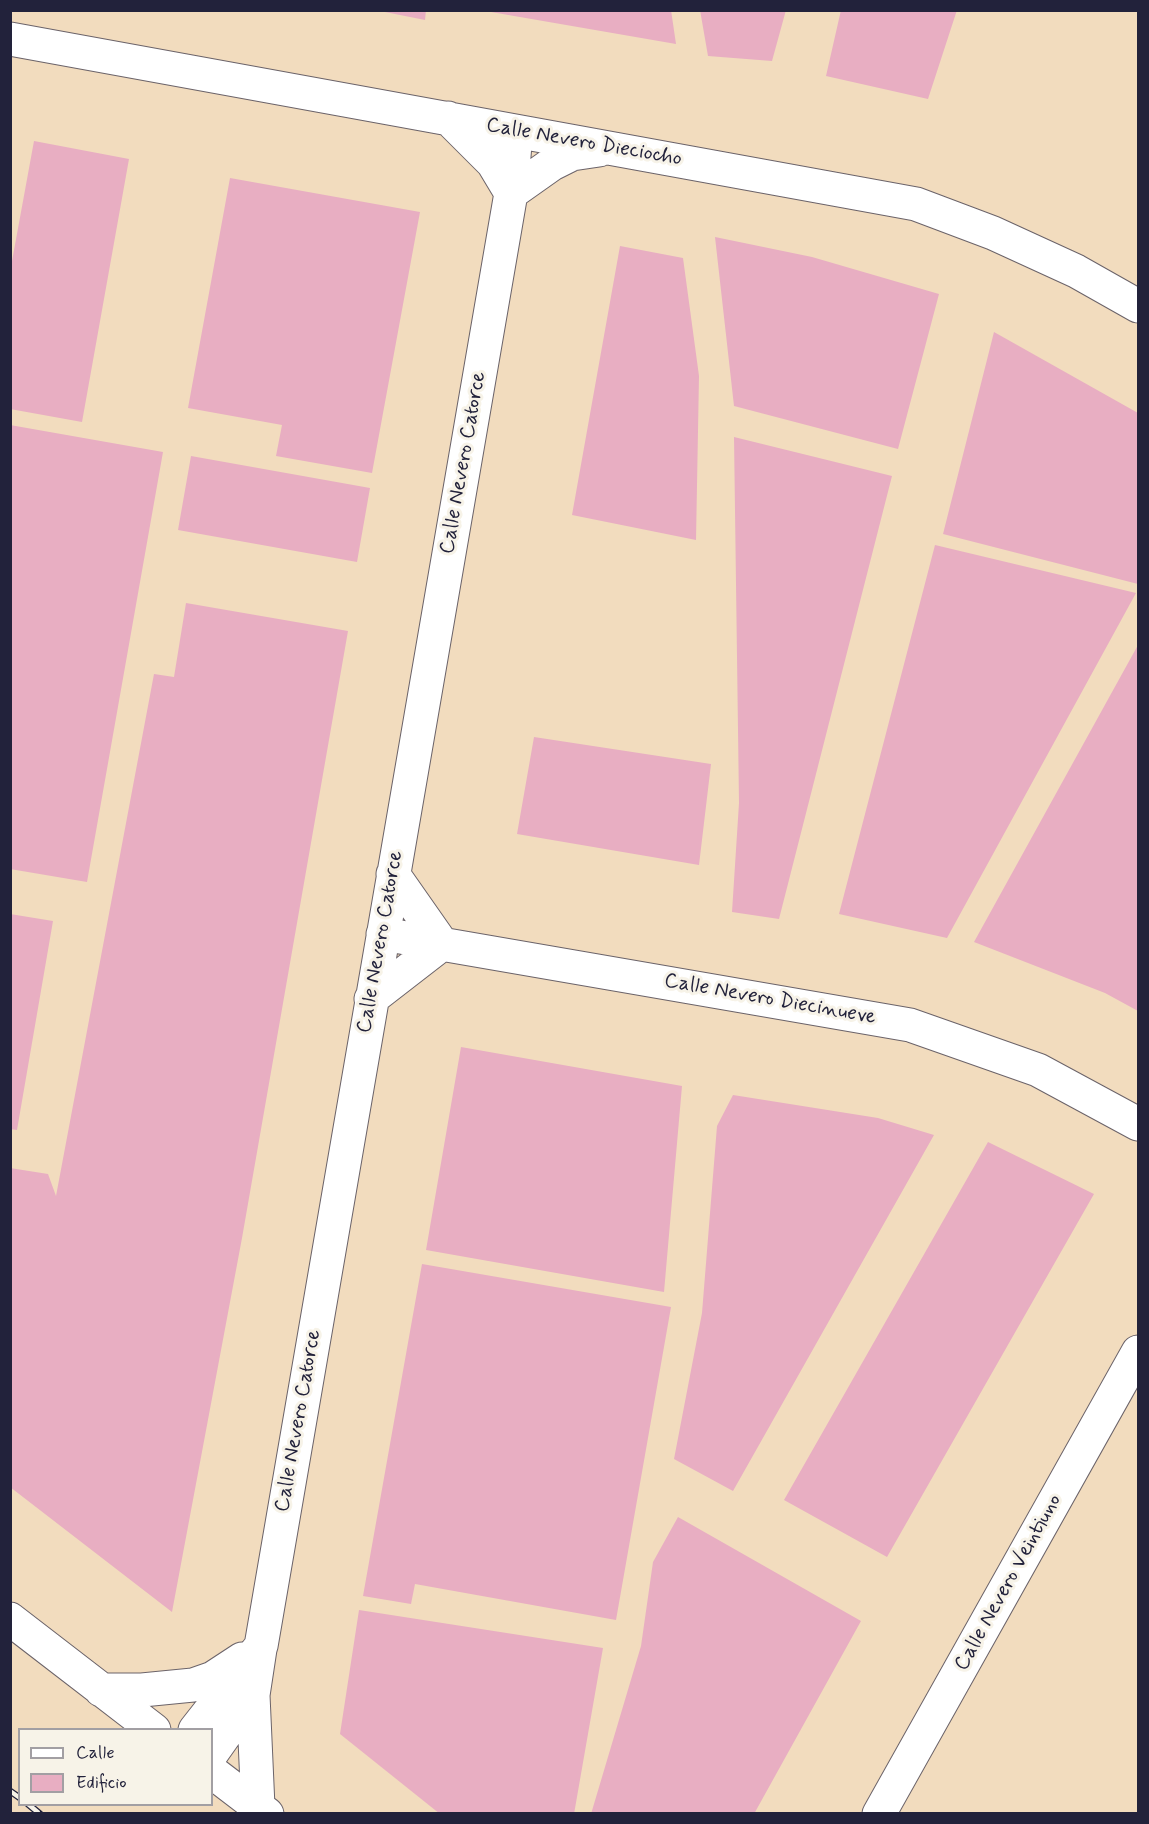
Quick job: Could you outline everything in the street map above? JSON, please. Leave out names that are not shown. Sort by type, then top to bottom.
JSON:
[{"type":"street","points":[[10,17],[20,47]]},
{"type":"street","name":"Calle Nevero Dieciocho","points":[[20,47],[448,118],[916,204],[993,233],[1076,271],[1138,306]]},
{"type":"street","points":[[448,118],[493,162],[511,193],[552,164],[572,154],[610,148]]},
{"type":"street","name":"Calle Nevero Catorce","points":[[197,1728],[261,1647],[511,193],[525,133]]},
{"type":"street","points":[[371,999],[442,944],[393,874]]},
{"type":"street","name":"Calle Nevero Diecinueve","points":[[383,934],[910,1024],[1038,1070],[1138,1124]]},
{"type":"street","name":"Calle Nevero Veintiuno","points":[[879,1814],[1138,1352]]},
{"type":"street","points":[[10,1619],[151,1728]]},
{"type":"street","points":[[100,1690],[142,1690],[194,1685],[213,1678],[261,1647]]},
{"type":"street","points":[[261,1647],[253,1695],[262,1810]]},
{"type":"street","points":[[213,1752],[253,1695]]},
{"type":"street","points":[[213,1773],[262,1810]]},
{"type":"building","points":[[375,10],[426,10],[425,20]]},
{"type":"building","points":[[491,10],[671,10],[676,44],[491,12]]},
{"type":"building","points":[[700,10],[786,10],[772,61],[708,56]]},
{"type":"building","points":[[841,10],[957,10],[928,99],[826,76]]},
{"type":"building","points":[[34,141],[129,159],[82,422],[10,409],[10,272]]},
{"type":"building","points":[[230,178],[420,212],[372,473],[276,456],[282,425],[188,408]]},
{"type":"building","points":[[715,237],[812,257],[939,294],[898,449],[734,406]]},
{"type":"building","points":[[620,246],[683,258],[699,376],[696,540],[572,515]]},
{"type":"building","points":[[994,332],[1138,413],[1138,584],[943,534]]},
{"type":"building","points":[[10,425],[163,452],[87,882],[10,869]]},
{"type":"building","points":[[734,437],[892,476],[779,919],[732,912],[739,803]]},
{"type":"building","points":[[191,456],[370,488],[357,562],[178,530]]},
{"type":"building","points":[[935,545],[1136,593],[947,938],[839,914]]},
{"type":"building","points":[[186,603],[348,631],[242,1238],[172,1612],[10,1487],[10,1168],[48,1174],[56,1196],[154,674],[174,677]]},
{"type":"building","points":[[1138,645],[1138,1011],[1105,993],[974,942]]},
{"type":"building","points":[[534,737],[711,764],[699,865],[517,834]]},
{"type":"building","points":[[10,914],[53,921],[17,1130],[10,1129]]},
{"type":"building","points":[[461,1047],[682,1086],[664,1292],[426,1250]]},
{"type":"building","points":[[733,1095],[878,1118],[934,1135],[733,1491],[674,1459],[702,1313],[717,1126]]},
{"type":"building","points":[[988,1142],[1094,1194],[887,1557],[784,1500]]},
{"type":"building","points":[[422,1264],[671,1307],[616,1620],[415,1584],[411,1604],[363,1596]]},
{"type":"building","points":[[678,1517],[861,1621],[754,1814],[591,1814],[641,1646],[653,1562]]},
{"type":"building","points":[[359,1610],[603,1648],[574,1814],[440,1814],[340,1734]]},
{"type":"railway","points":[[10,1791],[18,1797]]},
{"type":"railway","points":[[30,1806],[40,1814]]}]
